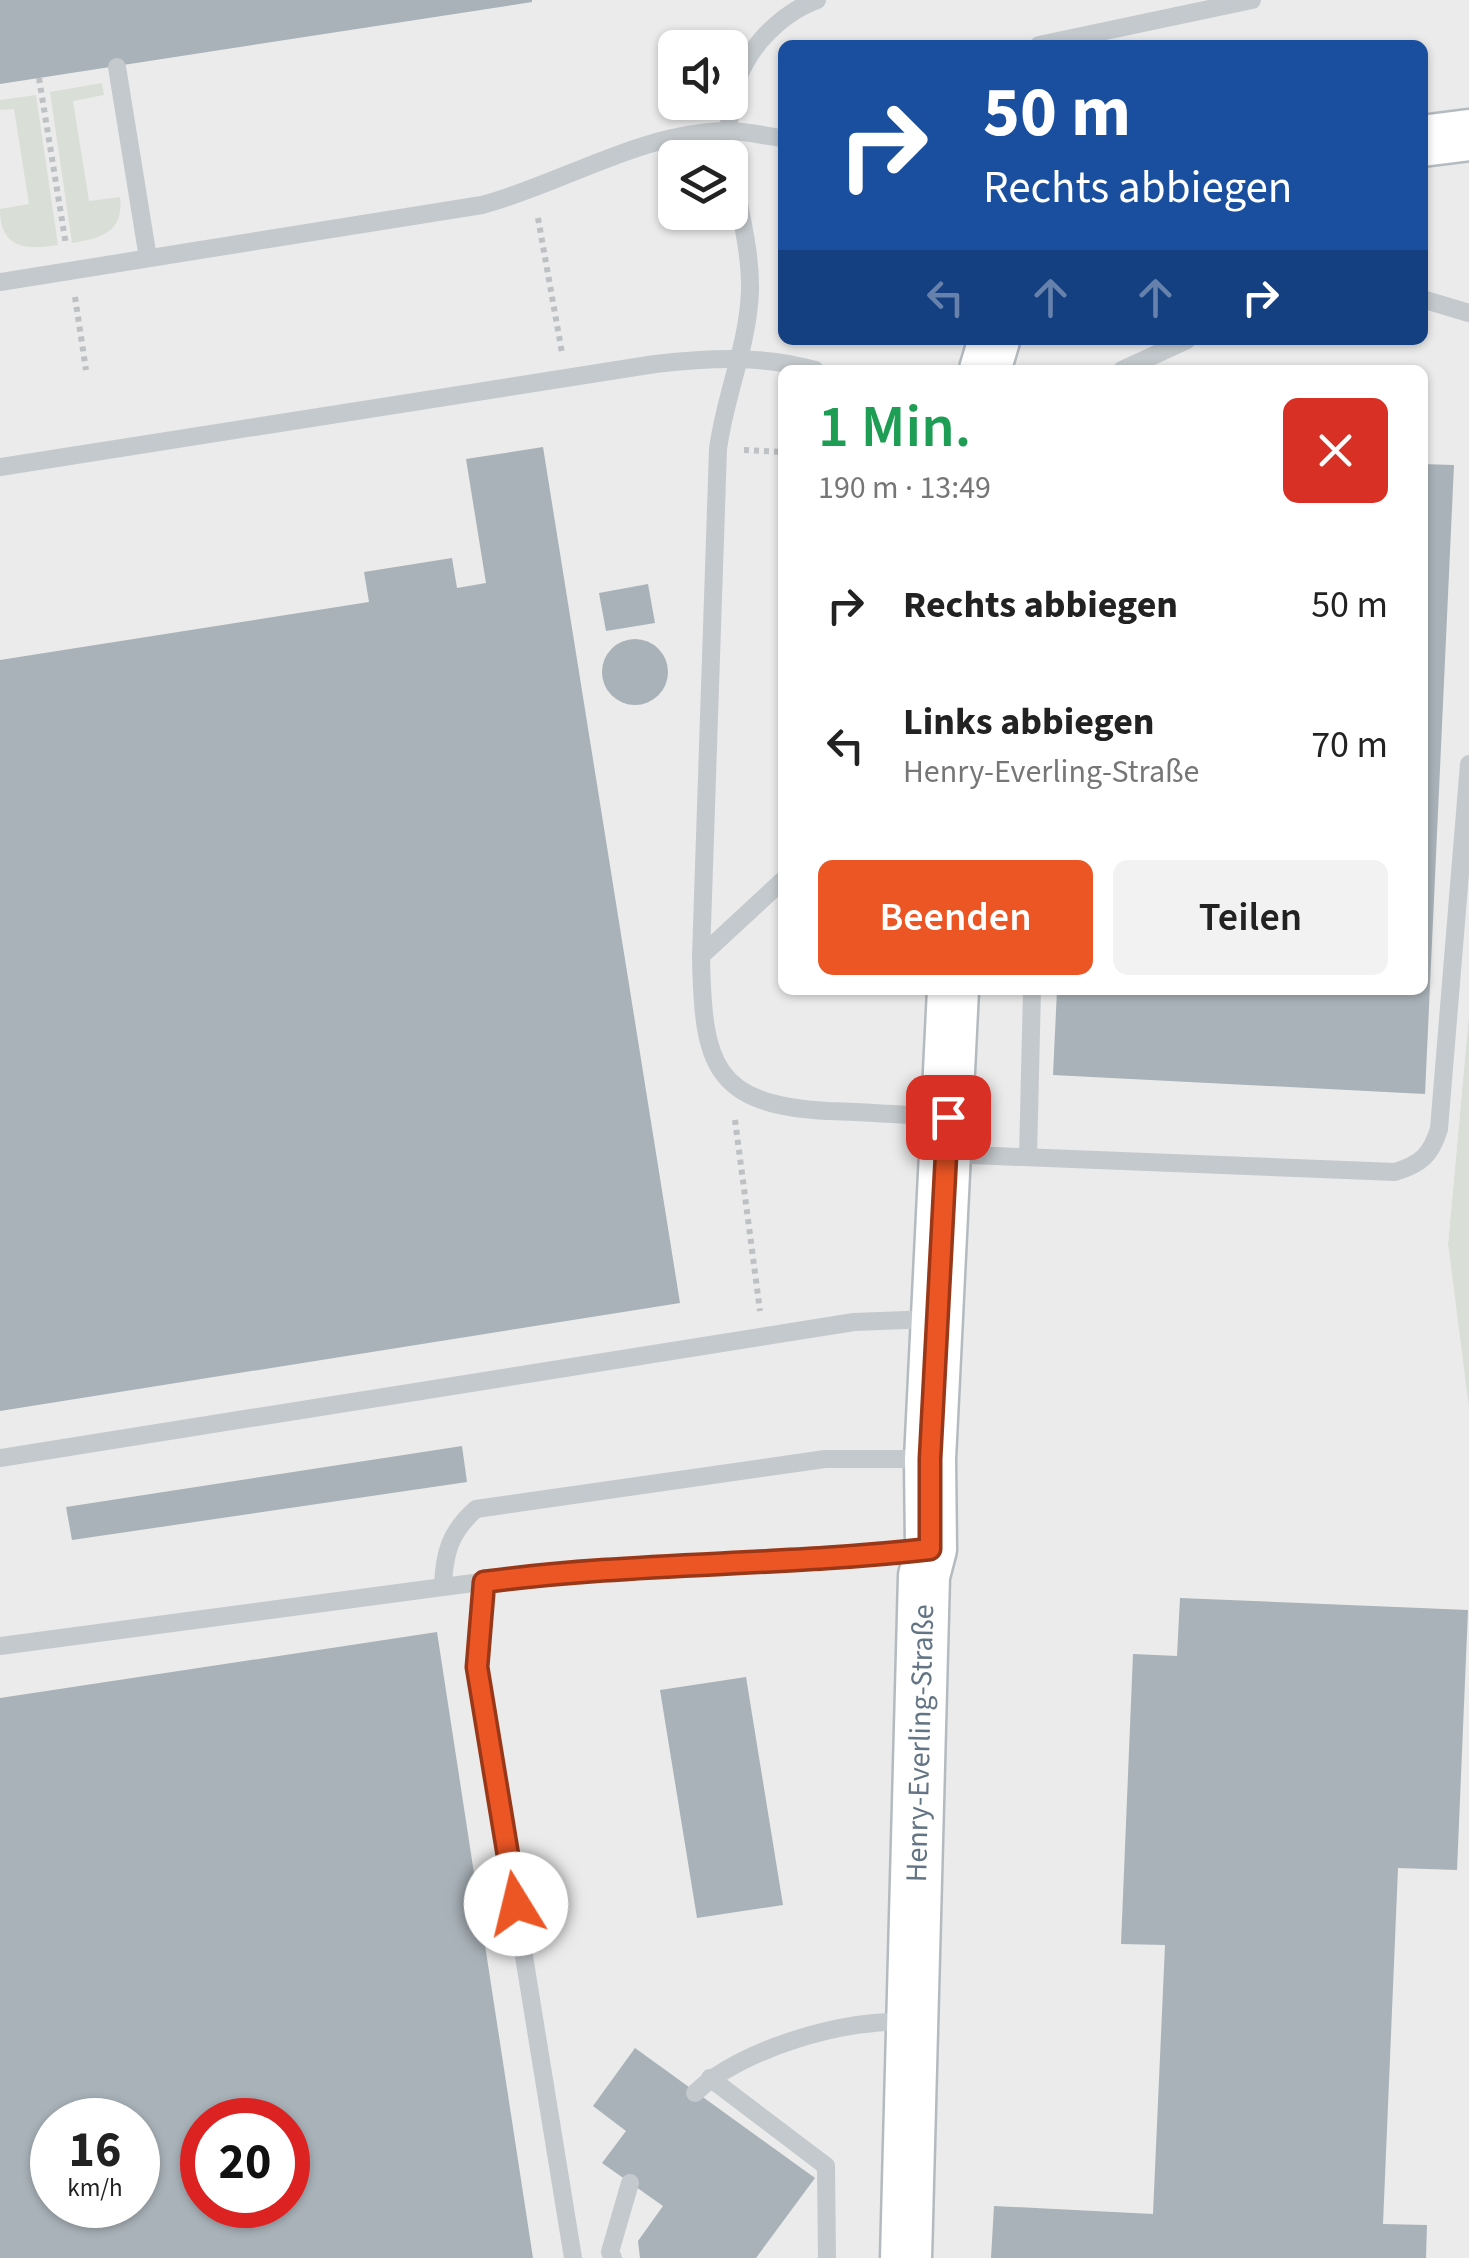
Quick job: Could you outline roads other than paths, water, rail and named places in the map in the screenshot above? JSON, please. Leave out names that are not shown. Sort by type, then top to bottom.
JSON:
[{"type":"street","points":[[1428,141],[1469,135]]},
{"type":"street","name":"Henry-Everling-Straße","points":[[906,2258],[924,1576],[930,1549],[930,1459],[953,995]]},
{"type":"lane","points":[[816,0],[775,24],[749,55],[733,85],[729,131],[750,287],[740,359],[728,385],[718,449],[700,956],[705,1027],[718,1067],[730,1084],[752,1099],[781,1108],[947,1135],[1028,1157],[1395,1172],[1417,1166],[1432,1151],[1438,1129],[1469,764]]},
{"type":"lane","points":[[1063,40],[1252,0]]},
{"type":"lane","points":[[117,66],[148,258]]},
{"type":"lane","points":[[0,282],[482,205],[533,192],[607,158],[729,131],[778,137]]},
{"type":"lane","points":[[1428,301],[1469,313]]},
{"type":"lane","points":[[1133,365],[1176,345]]},
{"type":"lane","points":[[0,467],[565,376],[740,359],[798,365]]},
{"type":"lane","points":[[700,956],[778,885]]},
{"type":"lane","points":[[1028,1157],[1032,995]]},
{"type":"lane","points":[[0,1458],[854,1322],[937,1319]]},
{"type":"lane","points":[[443,1587],[444,1554],[459,1524],[476,1509],[825,1459],[930,1459]]},
{"type":"lane","points":[[0,1646],[556,1572],[808,1560],[930,1549]]},
{"type":"lane","points":[[484,1582],[477,1667],[573,2258]]},
{"type":"lane","points":[[694,2092],[710,2078],[782,2045],[872,2020],[910,2022]]},
{"type":"lane","points":[[710,2078],[826,2166],[827,2258]]},
{"type":"lane","points":[[613,2258],[610,2252],[630,2183]]}]
